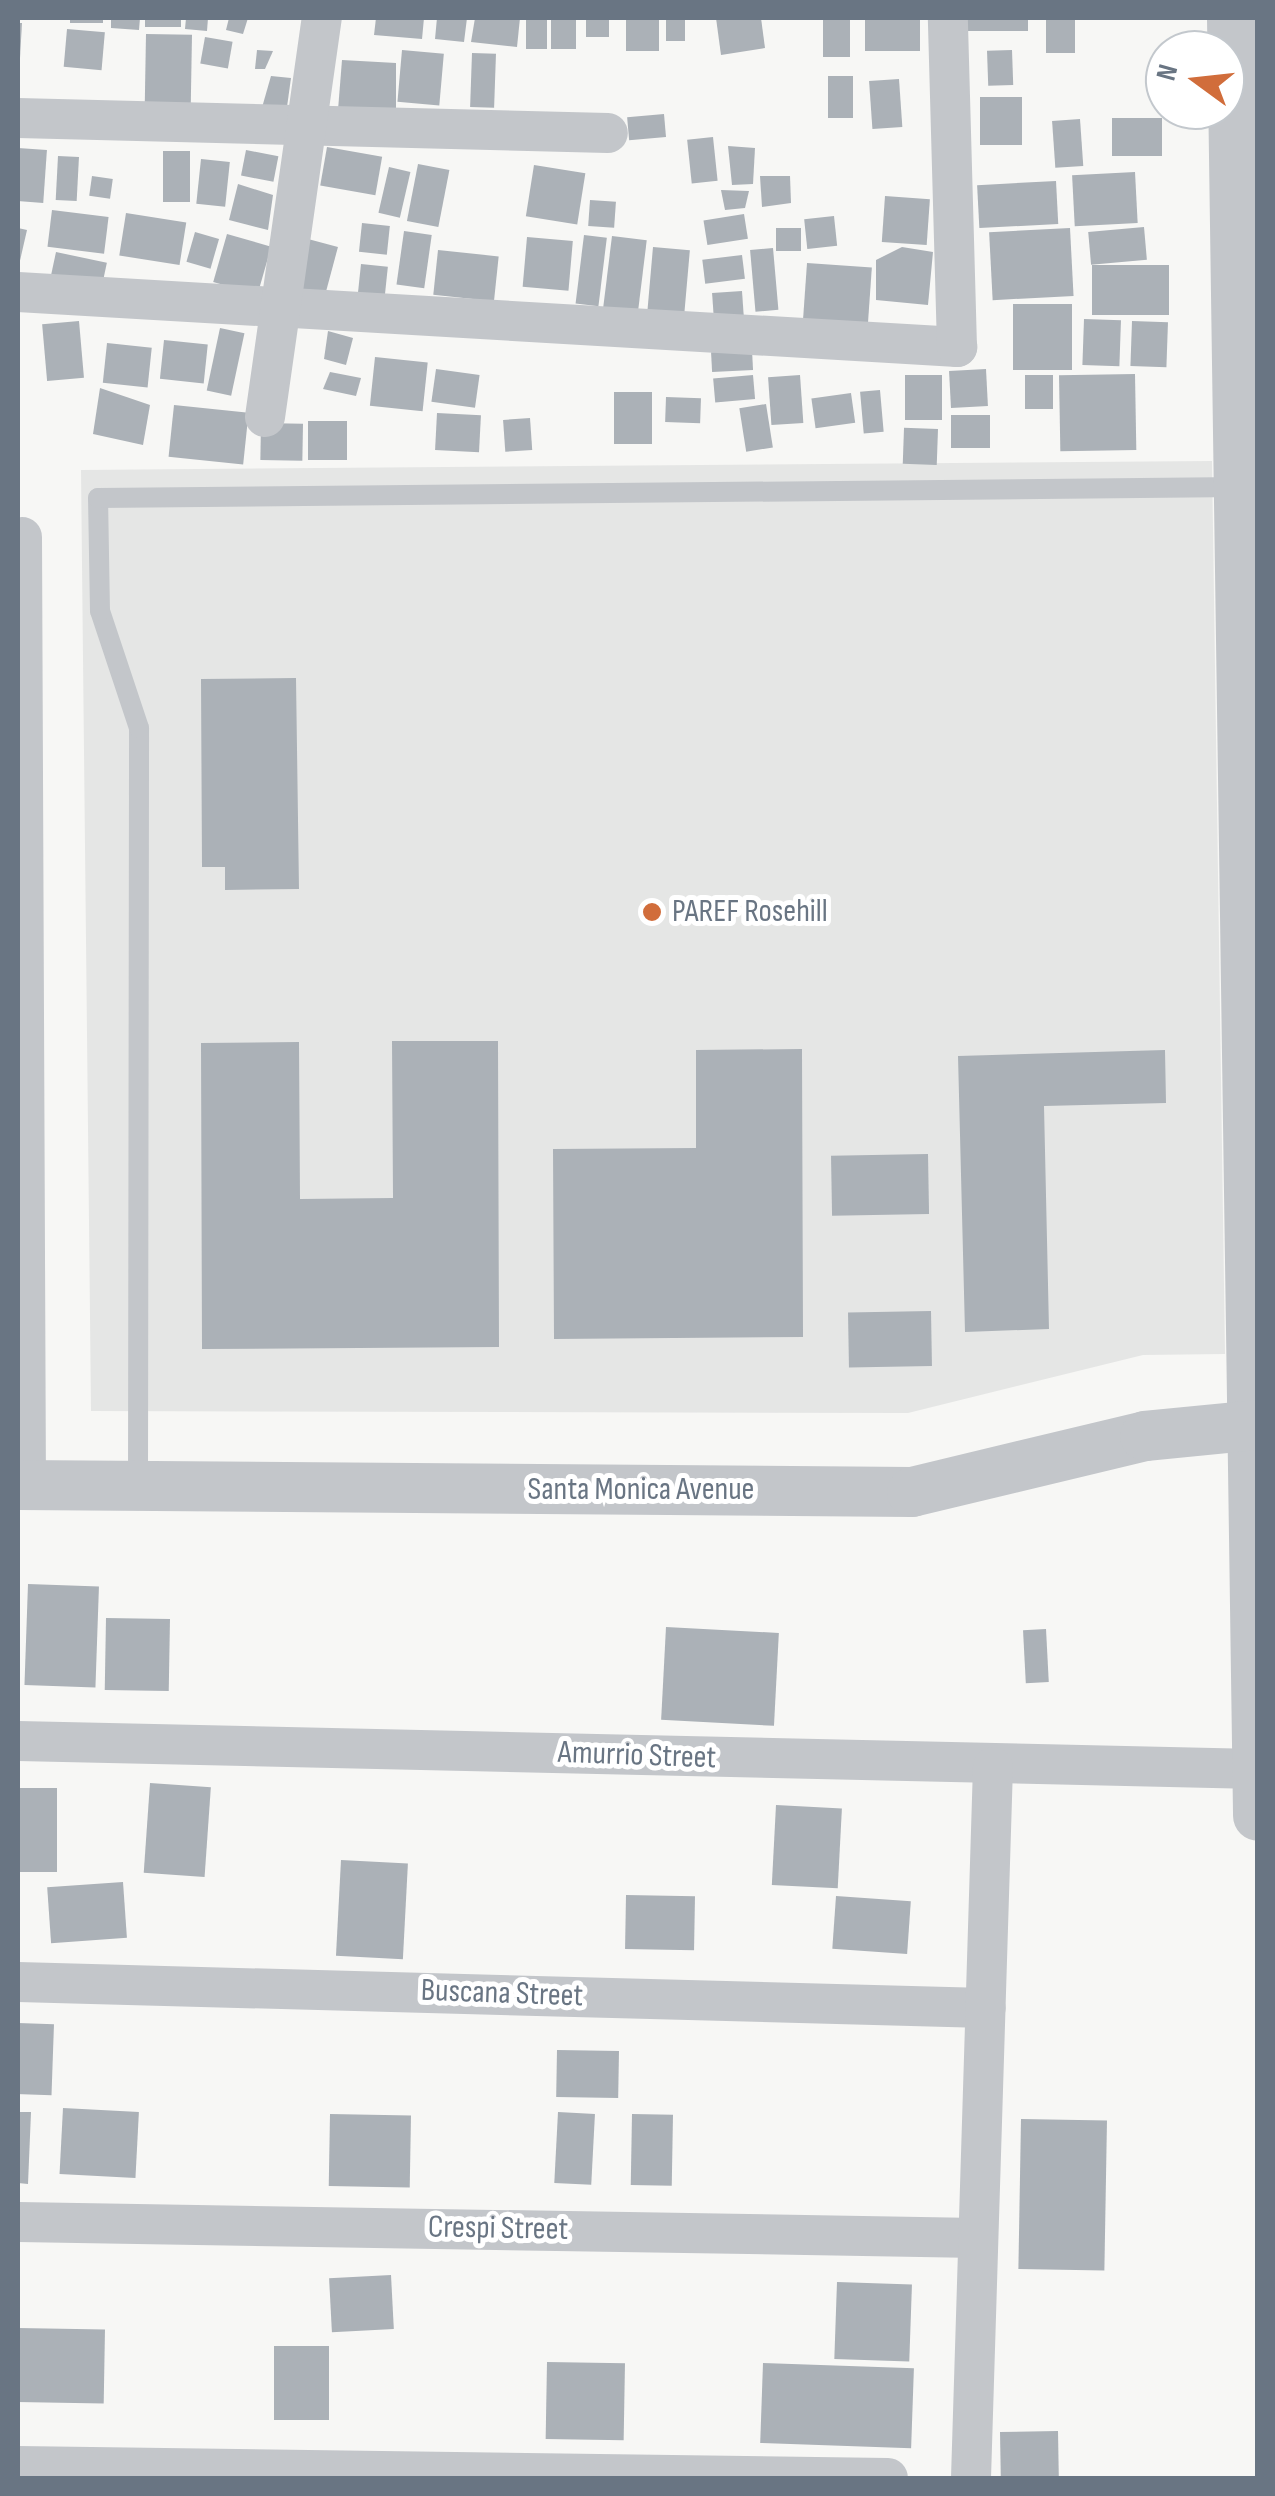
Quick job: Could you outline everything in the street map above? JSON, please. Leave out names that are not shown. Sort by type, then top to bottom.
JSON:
[{"type":"street","points":[[265,417],[322,18]]},
{"type":"street","points":[[18,292],[280,302],[957,347],[948,18]]},
{"type":"street","points":[[1232,18],[1257,1425],[1258,1816]]},
{"type":"street","points":[[18,118],[307,119],[608,133]]},
{"type":"street","points":[[22,537],[22,1485]]},
{"type":"street","name":"Santa Monica Avenue","points":[[22,1485],[912,1492],[1145,1436],[1257,1425]]},
{"type":"street","name":"Amurrio Street","points":[[18,1741],[993,1767],[1256,1769]]},
{"type":"street","points":[[971,2478],[993,1767]]},
{"type":"street","name":"Buscana Street","points":[[18,1982],[986,2008]]},
{"type":"street","name":"Crespi Street","points":[[18,2222],[978,2238]]},
{"type":"street","points":[[18,2466],[888,2478]]},
{"type":"lane","points":[[138,1487],[139,728],[100,611],[98,498],[1242,488]]},
{"type":"shaded area","name":"PAREF Rosehill","points":[[1212,461],[1225,1354],[1143,1355],[908,1413],[91,1411],[81,470]]},
{"type":"building","points":[[70,18],[103,18],[103,23],[70,23]]},
{"type":"building","points":[[111,18],[140,18],[139,30],[111,28]]},
{"type":"building","points":[[145,18],[181,18],[181,27],[145,27]]},
{"type":"building","points":[[186,18],[208,18],[207,31],[185,29]]},
{"type":"building","points":[[229,18],[248,18],[243,34],[226,30]]},
{"type":"building","points":[[376,18],[424,18],[422,39],[374,35]]},
{"type":"building","points":[[437,18],[467,18],[464,42],[435,39]]},
{"type":"building","points":[[475,18],[520,18],[517,47],[471,42]]},
{"type":"building","points":[[526,18],[547,18],[547,49],[526,49]]},
{"type":"building","points":[[551,18],[576,18],[576,49],[551,49]]},
{"type":"building","points":[[586,18],[609,18],[609,37],[586,37]]},
{"type":"building","points":[[626,18],[659,18],[659,51],[626,51]]},
{"type":"building","points":[[666,18],[685,18],[685,41],[666,41]]},
{"type":"building","points":[[716,18],[761,18],[765,48],[721,55]]},
{"type":"building","points":[[823,18],[850,18],[850,57],[823,57]]},
{"type":"building","points":[[865,18],[920,18],[920,51],[865,51]]},
{"type":"building","points":[[963,18],[1028,18],[1028,31],[963,31]]},
{"type":"building","points":[[1046,18],[1075,18],[1075,53],[1046,53]]},
{"type":"building","points":[[18,23],[22,23],[18,93]]},
{"type":"building","points":[[67,29],[105,32],[102,70],[64,67]]},
{"type":"building","points":[[146,34],[192,35],[191,106],[145,105]]},
{"type":"building","points":[[205,37],[233,42],[228,68],[200,64]]},
{"type":"building","points":[[257,50],[273,51],[265,69],[255,69]]},
{"type":"building","points":[[402,50],[444,54],[439,105],[397,102]]},
{"type":"building","points":[[1012,50],[1013,85],[988,86],[987,51]]},
{"type":"building","points":[[472,53],[496,54],[494,108],[470,107]]},
{"type":"building","points":[[342,60],[396,63],[396,117],[338,110]]},
{"type":"building","points":[[271,76],[291,78],[286,114],[261,111]]},
{"type":"building","points":[[828,76],[853,76],[853,118],[828,118]]},
{"type":"building","points":[[899,79],[902,127],[872,129],[869,81]]},
{"type":"building","points":[[980,97],[1022,97],[1022,145],[980,145]]},
{"type":"building","points":[[664,114],[666,137],[629,140],[627,117]]},
{"type":"building","points":[[1112,118],[1145,118],[1145,130],[1162,130],[1162,156],[1112,156]]},
{"type":"building","points":[[1080,119],[1083,166],[1055,168],[1052,121]]},
{"type":"building","points":[[713,137],[718,181],[692,183],[687,140]]},
{"type":"building","points":[[728,146],[755,148],[753,184],[732,185]]},
{"type":"building","points":[[327,147],[382,157],[375,195],[320,185]]},
{"type":"building","points":[[18,148],[47,150],[43,203],[18,201]]},
{"type":"building","points":[[246,150],[278,156],[273,182],[241,176]]},
{"type":"building","points":[[163,151],[190,151],[190,202],[163,202]]},
{"type":"building","points":[[58,156],[79,157],[77,201],[56,200]]},
{"type":"building","points":[[201,159],[230,162],[225,207],[196,204]]},
{"type":"building","points":[[418,164],[449,170],[438,227],[407,221]]},
{"type":"building","points":[[534,165],[585,173],[577,224],[526,216]]},
{"type":"building","points":[[389,167],[410,172],[400,218],[378,213]]},
{"type":"building","points":[[1135,172],[1138,223],[1075,226],[1072,175]]},
{"type":"building","points":[[92,176],[113,179],[110,199],[89,196]]},
{"type":"building","points":[[760,176],[790,176],[791,203],[762,207]]},
{"type":"building","points":[[1056,181],[1058,224],[979,228],[977,185]]},
{"type":"building","points":[[238,184],[273,195],[268,230],[229,220]]},
{"type":"building","points":[[721,190],[749,191],[745,208],[725,210]]},
{"type":"building","points":[[885,196],[930,199],[927,245],[882,242]]},
{"type":"building","points":[[590,200],[616,202],[614,228],[588,226]]},
{"type":"building","points":[[52,210],[109,217],[104,254],[47,247]]},
{"type":"building","points":[[126,213],[186,223],[180,265],[119,255]]},
{"type":"building","points":[[744,214],[748,239],[707,245],[704,220]]},
{"type":"building","points":[[834,216],[837,246],[807,249],[804,219]]},
{"type":"building","points":[[362,223],[390,226],[387,255],[359,252]]},
{"type":"building","points":[[1144,227],[1147,260],[1091,265],[1088,232]]},
{"type":"building","points":[[18,228],[27,230],[19,265],[18,265]]},
{"type":"building","points":[[776,228],[801,228],[801,251],[776,251]]},
{"type":"building","points":[[1070,228],[1074,296],[993,300],[989,232]]},
{"type":"building","points":[[404,231],[432,235],[424,288],[396,284]]},
{"type":"building","points":[[195,232],[219,239],[210,269],[186,262]]},
{"type":"building","points":[[227,234],[271,247],[257,295],[213,282]]},
{"type":"building","points":[[584,235],[607,238],[598,306],[576,303]]},
{"type":"building","points":[[612,236],[647,240],[637,322],[602,317]]},
{"type":"building","points":[[527,237],[573,241],[568,291],[523,287]]},
{"type":"building","points":[[308,239],[338,247],[324,300],[294,292]]},
{"type":"building","points":[[653,247],[690,250],[684,322],[647,319]]},
{"type":"building","points":[[902,247],[933,252],[928,305],[876,300],[876,260]]},
{"type":"building","points":[[773,248],[778,310],[755,312],[750,250]]},
{"type":"building","points":[[438,250],[499,256],[494,301],[433,295]]},
{"type":"building","points":[[56,252],[107,263],[101,292],[50,281]]},
{"type":"building","points":[[742,255],[745,279],[705,284],[702,260]]},
{"type":"building","points":[[807,263],[872,268],[868,326],[803,322]]},
{"type":"building","points":[[361,264],[388,267],[384,300],[358,297]]},
{"type":"building","points":[[1092,265],[1169,265],[1169,315],[1092,315]]},
{"type":"building","points":[[742,291],[745,330],[715,332],[712,293]]},
{"type":"building","points":[[1013,304],[1072,304],[1072,370],[1013,370]]},
{"type":"building","points":[[1084,319],[1121,320],[1119,366],[1082,365]]},
{"type":"building","points":[[79,321],[84,378],[47,381],[42,324]]},
{"type":"building","points":[[1132,321],[1168,322],[1166,367],[1130,366]]},
{"type":"building","points":[[220,328],[244,333],[231,396],[207,391]]},
{"type":"building","points":[[328,331],[353,338],[346,365],[324,359]]},
{"type":"building","points":[[164,340],[208,345],[204,383],[160,379]]},
{"type":"building","points":[[107,343],[152,348],[148,387],[103,383]]},
{"type":"building","points":[[752,350],[753,370],[712,372],[711,352]]},
{"type":"building","points":[[375,357],[428,363],[423,411],[370,406]]},
{"type":"building","points":[[436,369],[480,375],[475,408],[431,402]]},
{"type":"building","points":[[986,369],[988,406],[951,408],[949,371]]},
{"type":"building","points":[[330,372],[361,378],[356,396],[323,389]]},
{"type":"building","points":[[1135,374],[1136,450],[1060,451],[1059,375]]},
{"type":"building","points":[[753,375],[755,399],[715,402],[713,378]]},
{"type":"building","points":[[800,375],[803,423],[771,425],[768,377]]},
{"type":"building","points":[[905,375],[942,375],[942,420],[905,420]]},
{"type":"building","points":[[1025,375],[1053,375],[1053,409],[1025,409]]},
{"type":"building","points":[[100,388],[150,405],[143,445],[93,434]]},
{"type":"building","points":[[880,390],[884,432],[864,434],[860,392]]},
{"type":"building","points":[[614,392],[652,392],[652,444],[614,444]]},
{"type":"building","points":[[851,393],[855,423],[816,428],[811,399]]},
{"type":"building","points":[[666,397],[701,398],[700,423],[665,422]]},
{"type":"building","points":[[766,404],[773,447],[746,452],[739,408]]},
{"type":"building","points":[[174,405],[249,413],[243,465],[169,457]]},
{"type":"building","points":[[437,413],[481,415],[479,452],[435,450]]},
{"type":"building","points":[[951,415],[990,415],[990,448],[951,448]]},
{"type":"building","points":[[530,418],[532,450],[505,452],[503,420]]},
{"type":"building","points":[[308,421],[347,421],[347,460],[308,460]]},
{"type":"building","points":[[261,423],[303,424],[302,461],[260,460]]},
{"type":"building","points":[[904,428],[938,429],[937,465],[903,464]]},
{"type":"building","points":[[296,678],[299,889],[225,890],[225,867],[202,867],[201,679]]},
{"type":"building","points":[[392,1041],[498,1041],[499,1347],[202,1349],[201,1043],[299,1042],[300,1199],[393,1198]]},
{"type":"building","points":[[802,1049],[803,1337],[554,1339],[553,1149],[696,1148],[696,1050]]},
{"type":"building","points":[[1165,1050],[1166,1103],[1044,1106],[1049,1329],[965,1332],[958,1056]]},
{"type":"building","points":[[928,1154],[929,1214],[832,1216],[831,1156]]},
{"type":"building","points":[[931,1311],[932,1366],[849,1367],[848,1312]]},
{"type":"building","points":[[28,1584],[99,1586],[95,1687],[24,1685]]},
{"type":"building","points":[[106,1618],[170,1619],[169,1691],[105,1690]]},
{"type":"building","points":[[666,1627],[779,1633],[774,1726],[661,1720]]},
{"type":"building","points":[[1046,1629],[1049,1682],[1026,1683],[1023,1630]]},
{"type":"building","points":[[150,1783],[211,1787],[205,1877],[144,1873]]},
{"type":"building","points":[[18,1788],[57,1788],[57,1872],[18,1872]]},
{"type":"building","points":[[776,1805],[842,1808],[838,1888],[772,1885]]},
{"type":"building","points":[[341,1860],[408,1864],[403,1959],[336,1956]]},
{"type":"building","points":[[123,1882],[127,1938],[51,1943],[47,1887]]},
{"type":"building","points":[[626,1895],[695,1896],[694,1950],[625,1949]]},
{"type":"building","points":[[836,1896],[911,1901],[907,1954],[832,1949]]},
{"type":"building","points":[[18,2023],[54,2024],[52,2095],[18,2094]]},
{"type":"building","points":[[557,2050],[619,2051],[618,2098],[556,2097]]},
{"type":"building","points":[[63,2108],[139,2112],[135,2178],[60,2174]]},
{"type":"building","points":[[18,2112],[31,2112],[28,2184],[18,2183]]},
{"type":"building","points":[[558,2112],[595,2114],[591,2185],[554,2183]]},
{"type":"building","points":[[330,2114],[411,2115],[410,2187],[329,2186]]},
{"type":"building","points":[[632,2114],[673,2115],[672,2186],[631,2185]]},
{"type":"building","points":[[1021,2119],[1107,2121],[1104,2270],[1018,2269]]},
{"type":"building","points":[[391,2275],[394,2329],[332,2332],[329,2278]]},
{"type":"building","points":[[837,2282],[912,2285],[909,2362],[834,2359]]},
{"type":"building","points":[[18,2328],[105,2330],[104,2404],[18,2402]]},
{"type":"building","points":[[274,2346],[329,2346],[329,2420],[274,2420]]},
{"type":"building","points":[[547,2362],[625,2363],[624,2440],[546,2439]]},
{"type":"building","points":[[763,2363],[914,2368],[911,2448],[760,2443]]},
{"type":"building","points":[[1058,2431],[1059,2478],[1001,2478],[1000,2432]]},
{"type":"place","name":"PAREF Rosehill","points":[[652,912]]}]
